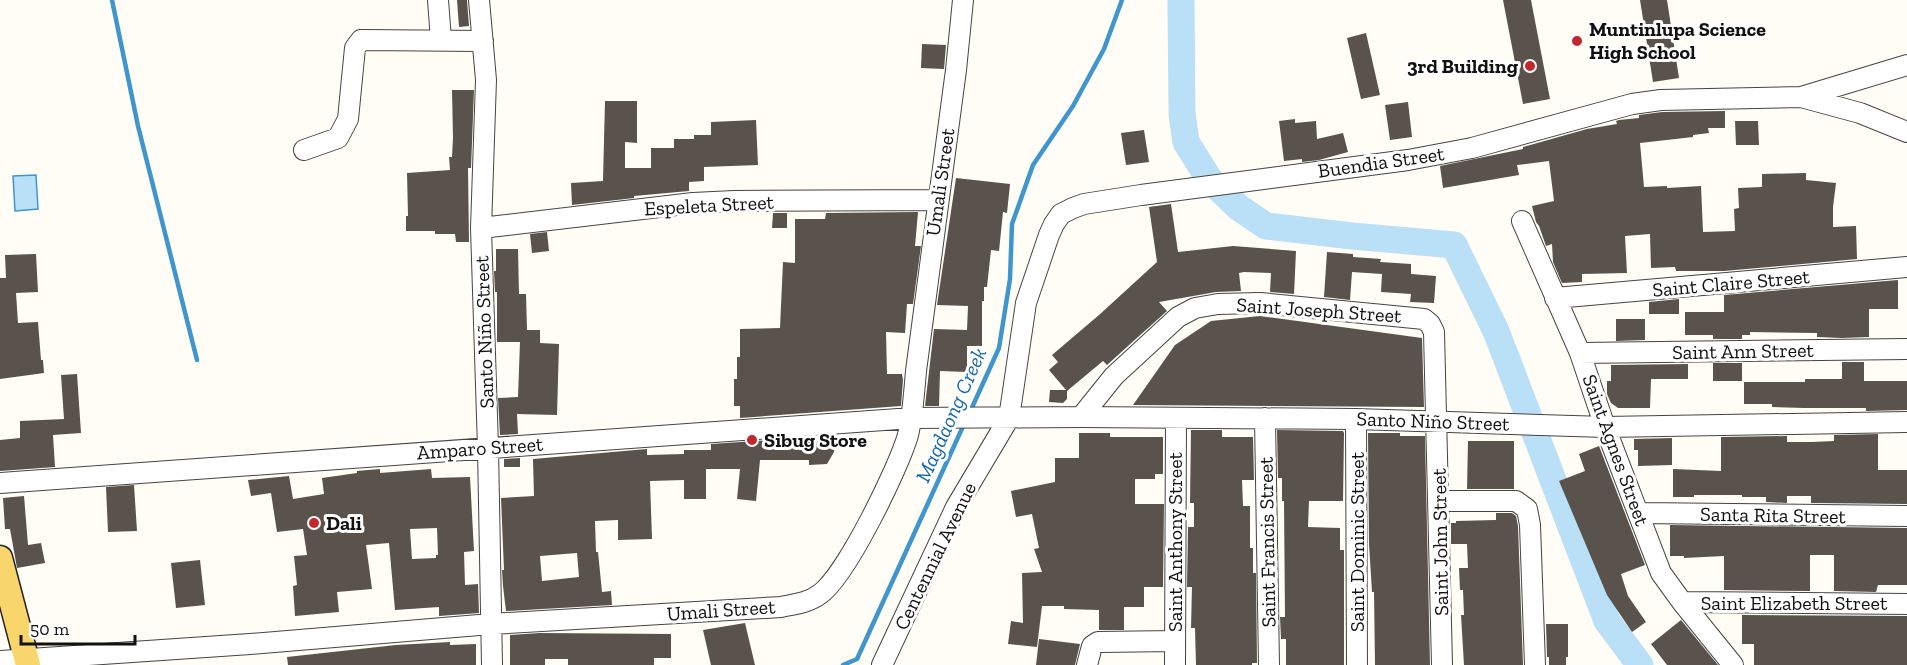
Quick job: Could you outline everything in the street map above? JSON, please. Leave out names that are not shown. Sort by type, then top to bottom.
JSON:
[{"type":"main road","points":[[0,558],[27,662]]},
{"type":"street","points":[[438,0],[441,40]]},
{"type":"street","name":"Santo Niño Street","points":[[479,0],[486,80],[481,228],[492,665]]},
{"type":"street","name":"Umali Street","points":[[0,660],[27,662],[491,624],[781,607],[802,603],[820,594],[832,582],[878,505],[900,458],[912,418],[917,360],[963,0]]},
{"type":"street","points":[[304,150],[338,138],[348,119],[356,48],[361,40],[483,41]]},
{"type":"street","name":"Buendia Street","points":[[1002,418],[1026,303],[1048,236],[1061,214],[1072,208],[1084,204],[1196,188],[1408,160],[1472,148],[1601,111],[1661,99],[1801,97],[1907,65]]},
{"type":"street","points":[[1801,97],[1860,113],[1907,132]]},
{"type":"street","name":"Espeleta Street","points":[[481,228],[693,203],[938,200]]},
{"type":"street","name":"Saint Agnes Street","points":[[1522,221],[1580,353],[1605,427],[1661,573],[1733,665]]},
{"type":"street","name":"Saint Claire Street","points":[[1555,298],[1907,267]]},
{"type":"street","name":"Saint Joseph Street","points":[[1081,417],[1114,376],[1178,317],[1195,308],[1218,303],[1260,303],[1424,319],[1434,332],[1436,420]]},
{"type":"street","name":"Saint Ann Street","points":[[1580,353],[1907,349]]},
{"type":"street","name":"Amparo Street","points":[[0,483],[912,418],[960,418]]},
{"type":"street","name":"Santo Niño Street","points":[[960,418],[1356,418],[1605,427],[1907,422]]},
{"type":"street","name":"Centennial Avenue","points":[[882,665],[956,507],[1002,418]]},
{"type":"street","name":"Saint Anthony Street","points":[[1175,665],[1176,418]]},
{"type":"street","name":"Saint Francis Street","points":[[1265,418],[1269,665]]},
{"type":"street","name":"Saint Dominic Street","points":[[1356,418],[1357,665]]},
{"type":"street","name":"Saint John Street","points":[[1436,420],[1443,665]]},
{"type":"street","points":[[1439,501],[1516,501],[1527,509],[1530,525],[1535,665]]},
{"type":"street","name":"Santa Rita Street","points":[[1639,513],[1907,516]]},
{"type":"street","name":"Saint Elizabeth Street","points":[[1682,602],[1907,604]]},
{"type":"street","points":[[1087,665],[1092,646],[1098,642],[1175,641]]},
{"type":"water","points":[[36,175],[38,209],[15,211],[13,176]]},
{"type":"building","points":[[457,0],[467,0],[469,26],[459,27]]},
{"type":"building","name":"3rd Building","points":[[1503,0],[1531,0],[1550,99],[1523,104]]},
{"type":"building","points":[[1640,0],[1667,0],[1679,78],[1653,82]]},
{"type":"building","points":[[1366,33],[1380,95],[1361,99],[1347,38]]},
{"type":"building","points":[[922,44],[946,45],[944,69],[921,68]]},
{"type":"building","points":[[452,90],[474,90],[471,168],[468,168],[469,242],[456,242],[455,234],[406,231],[407,173],[450,170],[449,157],[452,157],[453,138]]},
{"type":"building","points":[[605,101],[637,101],[637,143],[625,142],[625,168],[651,168],[651,148],[674,148],[674,139],[694,139],[694,135],[711,135],[711,122],[756,120],[758,165],[704,167],[704,181],[689,182],[689,191],[572,205],[571,183],[603,181]]},
{"type":"building","points":[[1408,102],[1412,137],[1390,140],[1385,105]]},
{"type":"building","points":[[1725,111],[1725,128],[1708,128],[1709,133],[1693,135],[1693,137],[1640,143],[1644,187],[1701,186],[1703,232],[1735,231],[1734,209],[1739,208],[1738,188],[1762,187],[1762,174],[1806,173],[1806,180],[1836,183],[1833,227],[1856,226],[1857,259],[1724,271],[1676,271],[1675,267],[1651,268],[1650,234],[1625,236],[1627,273],[1582,274],[1582,282],[1562,283],[1553,262],[1552,244],[1546,246],[1532,206],[1554,201],[1549,161],[1517,165],[1519,175],[1443,188],[1440,166],[1523,149],[1523,147],[1587,129],[1617,124],[1616,121],[1619,120],[1639,118],[1639,115],[1662,112]]},
{"type":"building","points":[[1295,119],[1295,123],[1316,121],[1317,139],[1343,133],[1348,152],[1319,160],[1284,161],[1279,121]]},
{"type":"building","points":[[1735,121],[1758,121],[1759,145],[1736,145]]},
{"type":"building","points":[[1144,130],[1149,162],[1126,165],[1121,133]]},
{"type":"building","points":[[956,178],[1010,184],[1007,213],[1003,212],[999,251],[991,250],[987,287],[984,287],[982,346],[967,346],[967,372],[940,371],[939,406],[925,406],[934,329],[967,330],[968,306],[937,305]]},
{"type":"building","points":[[1171,204],[1178,252],[1233,246],[1296,251],[1294,294],[1270,292],[1271,273],[1244,272],[1239,273],[1241,291],[1216,292],[1159,302],[1167,311],[1107,365],[1103,361],[1067,391],[1067,399],[1063,403],[1049,402],[1050,390],[1066,390],[1049,370],[1058,362],[1052,355],[1157,262],[1149,207]]},
{"type":"building","points":[[918,212],[915,246],[921,246],[913,304],[907,304],[905,333],[886,332],[887,374],[902,374],[901,406],[740,418],[740,406],[734,406],[734,379],[737,379],[737,357],[740,357],[740,329],[780,328],[783,262],[795,263],[795,219],[825,219],[826,213]]},
{"type":"building","points":[[773,213],[787,213],[787,228],[772,228]]},
{"type":"building","points":[[547,232],[549,251],[532,253],[530,234]]},
{"type":"building","points":[[496,249],[518,249],[519,294],[526,294],[527,330],[540,330],[540,343],[559,344],[557,415],[517,414],[518,434],[500,435],[498,398],[518,397],[520,342],[497,342],[497,292],[495,292],[494,271],[496,271]]},
{"type":"building","points":[[1327,252],[1381,259],[1380,262],[1411,264],[1411,274],[1436,276],[1434,303],[1410,302],[1411,294],[1381,292],[1382,274],[1352,272],[1350,300],[1324,297]]},
{"type":"building","points":[[36,254],[38,292],[16,293],[18,323],[38,322],[44,373],[0,379],[0,278],[6,278],[5,255]]},
{"type":"building","points":[[1898,280],[1898,309],[1869,309],[1869,337],[1817,337],[1817,333],[1750,332],[1750,335],[1742,335],[1742,339],[1713,339],[1713,335],[1685,335],[1685,312],[1724,312],[1724,295]]},
{"type":"building","points":[[1679,299],[1679,314],[1649,314],[1649,302]]},
{"type":"building","points":[[1260,316],[1422,338],[1424,407],[1133,405],[1175,345],[1211,321]]},
{"type":"building","points":[[1616,319],[1645,319],[1645,340],[1616,341]]},
{"type":"building","points":[[1842,362],[1864,362],[1864,381],[1907,381],[1907,410],[1866,411],[1866,408],[1772,407],[1772,404],[1744,404],[1744,382],[1805,382],[1805,379],[1842,379]]},
{"type":"building","points":[[1713,363],[1742,363],[1742,381],[1713,381]]},
{"type":"building","points":[[1688,364],[1688,379],[1651,379],[1650,408],[1618,408],[1611,403],[1607,394],[1607,381],[1611,381],[1611,365]]},
{"type":"building","points":[[77,374],[81,433],[53,435],[55,467],[0,471],[0,440],[20,438],[20,421],[64,419],[61,375]]},
{"type":"building","points":[[1191,430],[1222,430],[1222,437],[1253,437],[1254,480],[1242,480],[1243,506],[1250,506],[1250,548],[1253,548],[1253,573],[1256,573],[1257,663],[1252,663],[1252,665],[1196,665],[1195,628],[1191,628],[1192,587],[1187,587],[1188,527],[1194,527],[1194,503],[1190,503]]},
{"type":"building","points":[[1277,430],[1343,431],[1344,433],[1343,501],[1309,501],[1308,527],[1340,528],[1340,550],[1344,550],[1344,665],[1286,665],[1286,639],[1281,639],[1280,617],[1285,617],[1284,501],[1282,501],[1282,478],[1278,478]]},
{"type":"building","points":[[1079,433],[1110,433],[1110,437],[1163,437],[1163,474],[1155,474],[1155,479],[1135,479],[1135,504],[1164,504],[1163,587],[1144,587],[1144,607],[1124,607],[1124,630],[1099,630],[1099,610],[1042,606],[1037,647],[1008,644],[1011,621],[1023,623],[1022,573],[1042,572],[1034,549],[1039,548],[1032,514],[1016,517],[1011,491],[1055,482],[1055,458],[1079,458]]},
{"type":"building","points":[[1368,433],[1425,436],[1430,665],[1375,665],[1374,592],[1372,592],[1369,544]]},
{"type":"building","points":[[1878,434],[1878,470],[1907,470],[1907,504],[1811,503],[1811,496],[1787,496],[1787,503],[1766,502],[1766,497],[1742,497],[1742,495],[1673,497],[1673,469],[1721,471],[1721,437],[1787,436],[1787,442],[1812,442],[1834,441],[1834,435]]},
{"type":"building","points":[[833,436],[834,452],[827,464],[809,465],[809,460],[760,460],[756,501],[737,499],[740,469],[706,469],[706,499],[684,499],[684,480],[650,481],[652,539],[618,540],[618,520],[595,521],[596,552],[598,552],[602,592],[611,591],[612,605],[506,611],[502,570],[504,570],[501,498],[534,496],[533,459],[647,449],[647,455],[684,454],[684,450],[711,450],[711,444]],"holes":[[[577,553],[579,577],[542,581],[540,556]]]},
{"type":"building","points":[[1672,438],[1672,465],[1638,466],[1638,450],[1634,450],[1634,439]]},
{"type":"building","points":[[1468,441],[1514,441],[1514,489],[1467,489]]},
{"type":"building","points":[[1599,446],[1645,565],[1621,574],[1628,596],[1646,622],[1632,632],[1607,595],[1559,481],[1585,471],[1579,454]]},
{"type":"building","points":[[520,458],[520,467],[504,467],[504,459]]},
{"type":"building","points":[[380,469],[380,473],[431,469],[432,478],[470,477],[474,551],[464,552],[465,585],[478,584],[479,613],[439,616],[439,607],[395,610],[389,543],[366,545],[372,589],[337,592],[339,612],[295,616],[293,586],[297,585],[294,556],[307,555],[303,529],[277,532],[271,493],[251,496],[248,480],[289,476],[293,499],[324,494],[322,478],[357,473],[357,471]],"holes":[[[437,528],[438,555],[436,558],[412,559],[410,529]]]},
{"type":"building","points":[[134,485],[137,531],[108,532],[106,487]]},
{"type":"building","points":[[24,496],[28,545],[41,543],[45,563],[17,568],[10,529],[5,529],[3,498]]},
{"type":"building","points":[[1496,513],[1512,513],[1516,516],[1518,526],[1523,665],[1464,665],[1461,615],[1464,615],[1463,590],[1460,590],[1459,568],[1468,568],[1467,544],[1451,544],[1451,523],[1496,520]]},
{"type":"building","points":[[1670,525],[1907,528],[1907,585],[1878,585],[1876,592],[1834,591],[1834,555],[1810,555],[1810,591],[1724,590],[1724,556],[1684,558],[1684,556],[1670,556]]},
{"type":"building","points":[[200,560],[205,605],[176,608],[171,563]]},
{"type":"building","points":[[1742,615],[1907,616],[1907,665],[1754,665],[1754,644],[1742,644]]},
{"type":"building","points":[[1681,620],[1718,665],[1667,665],[1651,644]]},
{"type":"building","points":[[745,623],[755,665],[711,665],[703,630]]},
{"type":"building","points":[[1546,624],[1568,624],[1566,665],[1549,665]]},
{"type":"building","points":[[540,633],[671,634],[671,658],[654,658],[654,665],[568,665],[568,659],[545,659],[545,665],[510,665],[510,635]]},
{"type":"building","points":[[1039,639],[1080,644],[1075,665],[1036,665]]},
{"type":"building","points":[[450,642],[450,645],[476,644],[476,665],[288,665],[287,657],[396,645]]},
{"type":"waterway","points":[[112,0],[138,126],[197,360]]},
{"type":"waterway","name":"Magdaong Creek","points":[[970,412],[999,348],[1010,279],[1012,224],[1033,165],[1073,106],[1104,49],[1122,0]]},
{"type":"waterway","points":[[1181,0],[1182,114],[1186,142],[1209,179],[1238,207],[1266,226],[1454,245],[1496,331],[1607,621],[1640,665]]},
{"type":"waterway","name":"Magdaong Creek","points":[[843,665],[857,659],[965,422]]},
{"type":"place","name":"Muntinlupa Science High School","points":[[1577,41]]},
{"type":"place","name":"3rd Building","points":[[1530,66]]},
{"type":"place","name":"Sibug Store","points":[[752,440]]},
{"type":"place","name":"Dali","points":[[314,523]]}]
